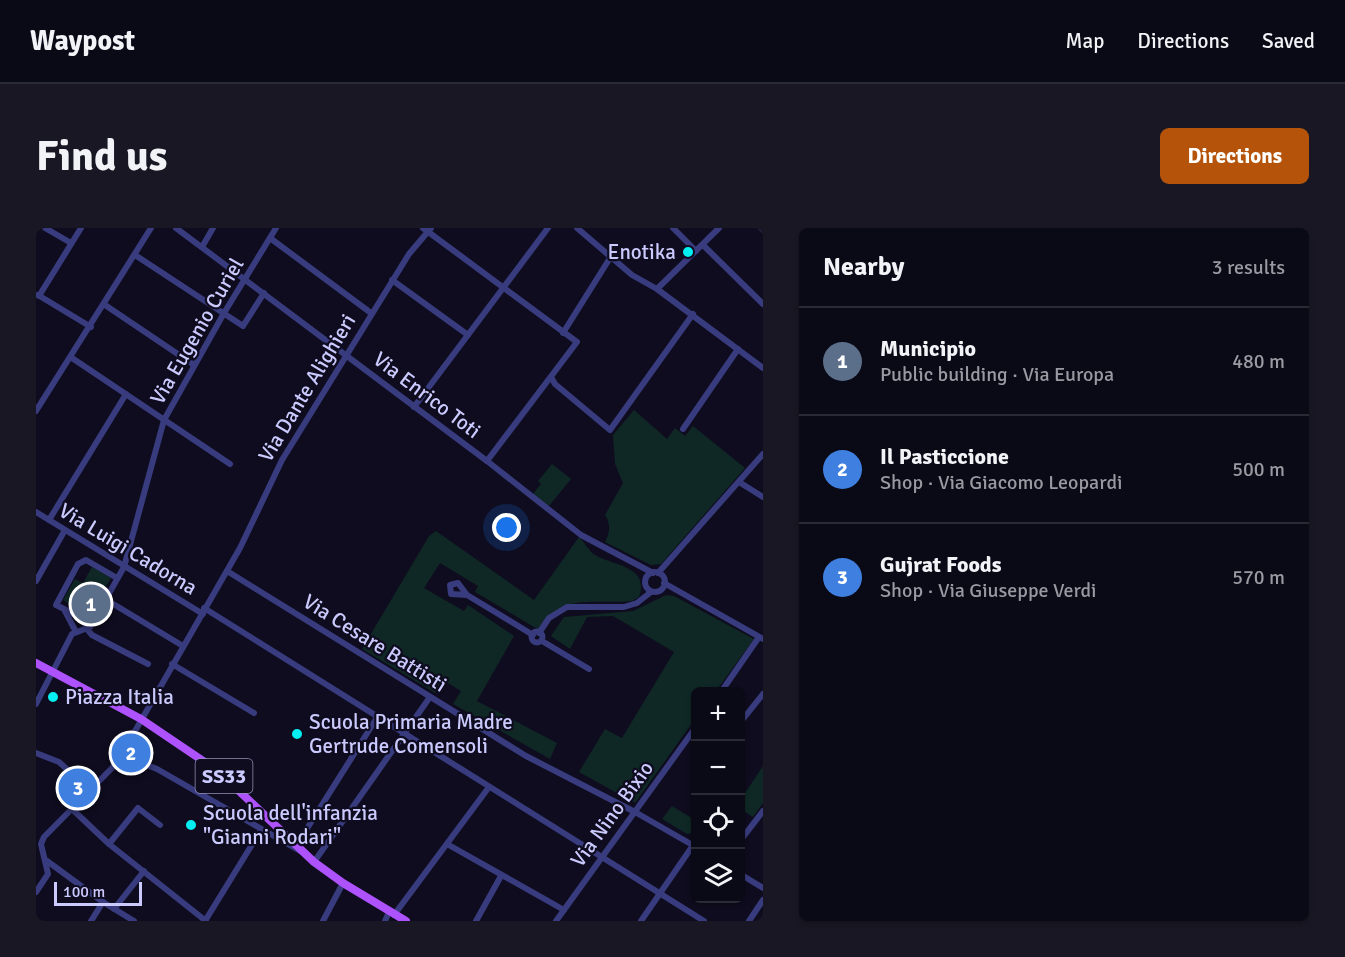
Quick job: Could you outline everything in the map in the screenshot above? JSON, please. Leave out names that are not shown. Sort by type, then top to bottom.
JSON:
[{"type":"main road","name":"SS33","points":[[36,663],[141,719],[222,774],[314,862],[343,884],[406,921]]},
{"type":"street","points":[[45,228],[71,243]]},
{"type":"street","points":[[81,228],[38,295],[91,327]]},
{"type":"street","points":[[36,411],[72,358],[151,228]]},
{"type":"street","name":"Via Enrico Toti","points":[[176,228],[488,461],[581,535],[659,576],[672,589],[761,638]]},
{"type":"street","points":[[202,247],[213,228]]},
{"type":"street","name":"Via Eugenio Curiel","points":[[87,628],[124,567],[164,420],[194,364],[276,228]]},
{"type":"street","points":[[414,407],[548,228]]},
{"type":"street","points":[[577,228],[632,275],[693,314],[763,368]]},
{"type":"street","points":[[673,228],[696,251]]},
{"type":"street","points":[[657,289],[719,228]]},
{"type":"street","points":[[427,229],[577,342],[488,461]]},
{"type":"street","name":"Via Dante Alighieri","points":[[39,839],[90,790],[122,755],[226,572],[282,460],[371,313],[427,229]]},
{"type":"street","points":[[270,238],[371,313]]},
{"type":"street","points":[[703,245],[763,304]]},
{"type":"street","points":[[135,255],[243,326],[264,293]]},
{"type":"street","points":[[564,333],[610,258]]},
{"type":"street","points":[[392,280],[468,335]]},
{"type":"street","points":[[105,305],[194,364]]},
{"type":"street","points":[[551,377],[555,384],[610,430],[693,314]]},
{"type":"street","points":[[683,429],[738,349]]},
{"type":"street","points":[[72,358],[230,464]]},
{"type":"street","points":[[36,393],[44,398]]},
{"type":"street","points":[[49,520],[126,394]]},
{"type":"street","points":[[661,590],[659,576],[664,567],[763,454]]},
{"type":"street","points":[[739,482],[763,497]]},
{"type":"street","name":"Via Luigi Cadorna","points":[[36,512],[124,567],[203,611],[378,716],[704,921]]},
{"type":"street","points":[[36,581],[65,530]]},
{"type":"street","points":[[117,578],[86,560],[80,562],[56,603],[65,611],[80,617],[92,635],[148,664]]},
{"type":"street","points":[[642,569],[649,590]]},
{"type":"street","name":"Via Cesare Battisti","points":[[226,572],[526,756],[691,842]]},
{"type":"street","points":[[645,579],[659,576]]},
{"type":"street","points":[[649,590],[672,589]]},
{"type":"street","points":[[589,669],[542,640],[534,642],[536,634],[549,618],[567,607],[624,607],[644,598],[649,590]]},
{"type":"street","points":[[467,595],[536,634]]},
{"type":"street","points":[[105,599],[183,646]]},
{"type":"street","points":[[65,611],[76,632]]},
{"type":"street","points":[[36,704],[72,634],[87,628]]},
{"type":"street","points":[[725,687],[761,638]]},
{"type":"street","points":[[172,664],[254,713]]},
{"type":"street","points":[[745,716],[763,694]]},
{"type":"street","points":[[314,862],[430,697]]},
{"type":"street","points":[[296,846],[378,716]]},
{"type":"street","name":"Via Nino Bixio","points":[[556,921],[691,734]]},
{"type":"street","points":[[36,753],[60,762],[90,790]]},
{"type":"street","points":[[122,755],[157,769],[303,852]]},
{"type":"street","points":[[385,921],[489,787]]},
{"type":"street","points":[[71,808],[109,844],[206,921],[261,830]]},
{"type":"street","points":[[109,844],[138,808],[160,825]]},
{"type":"street","points":[[745,836],[763,811]]},
{"type":"street","points":[[36,892],[47,878],[46,861],[39,839]]},
{"type":"street","points":[[447,844],[564,910]]},
{"type":"street","points":[[641,921],[691,848]]},
{"type":"street","points":[[46,861],[134,921]]},
{"type":"street","points":[[114,909],[144,872]]},
{"type":"street","points":[[476,921],[501,876]]},
{"type":"street","points":[[745,877],[763,888]]},
{"type":"street","points":[[323,921],[343,884]]},
{"type":"street","points":[[749,921],[763,900]]},
{"type":"street","points":[[92,921],[103,902]]},
{"type":"green space","points":[[634,410],[667,439],[675,428],[685,436],[693,426],[745,468],[661,564],[651,565],[605,542],[609,528],[605,515],[623,483],[615,464],[613,435]]},
{"type":"green space","points":[[552,464],[571,479],[548,507],[532,495],[541,484],[538,481]]},
{"type":"green space","points":[[436,531],[534,600],[579,537],[595,555],[628,568],[639,579],[641,587],[639,597],[632,601],[580,602],[568,605],[557,610],[539,630],[475,592],[478,586],[440,563],[424,588],[464,611],[468,605],[514,636],[477,701],[557,743],[550,759],[453,704],[461,691],[443,680],[435,693],[362,649],[429,536]]},
{"type":"green space","points":[[92,567],[111,578],[102,593],[90,587],[77,609],[63,600],[75,579],[83,583]]},
{"type":"green space","points":[[666,595],[674,596],[754,639],[719,687],[691,687],[691,725],[635,803],[579,772],[605,729],[622,738],[674,652],[613,616],[587,617],[570,649],[551,636],[564,617],[633,611]]},
{"type":"green space","points":[[763,766],[763,803],[753,817],[745,812],[745,793]]},
{"type":"green space","points":[[672,806],[691,818],[691,834],[687,834],[662,819]]},
{"type":"place","name":"Enotika","points":[[688,252]]},
{"type":"place","name":"Municipio","points":[[91,604]]},
{"type":"place","name":"Piazza Italia","points":[[53,697]]},
{"type":"place","name":"Scuola Primaria Madre Gertrude Comensoli","points":[[297,734]]},
{"type":"place","name":"Il Pasticcione","points":[[131,753]]},
{"type":"place","name":"Gujrat Foods","points":[[78,788]]},
{"type":"place","name":"Scuola dell'infanzia \"Gianni Rodari\"","points":[[191,825]]}]
